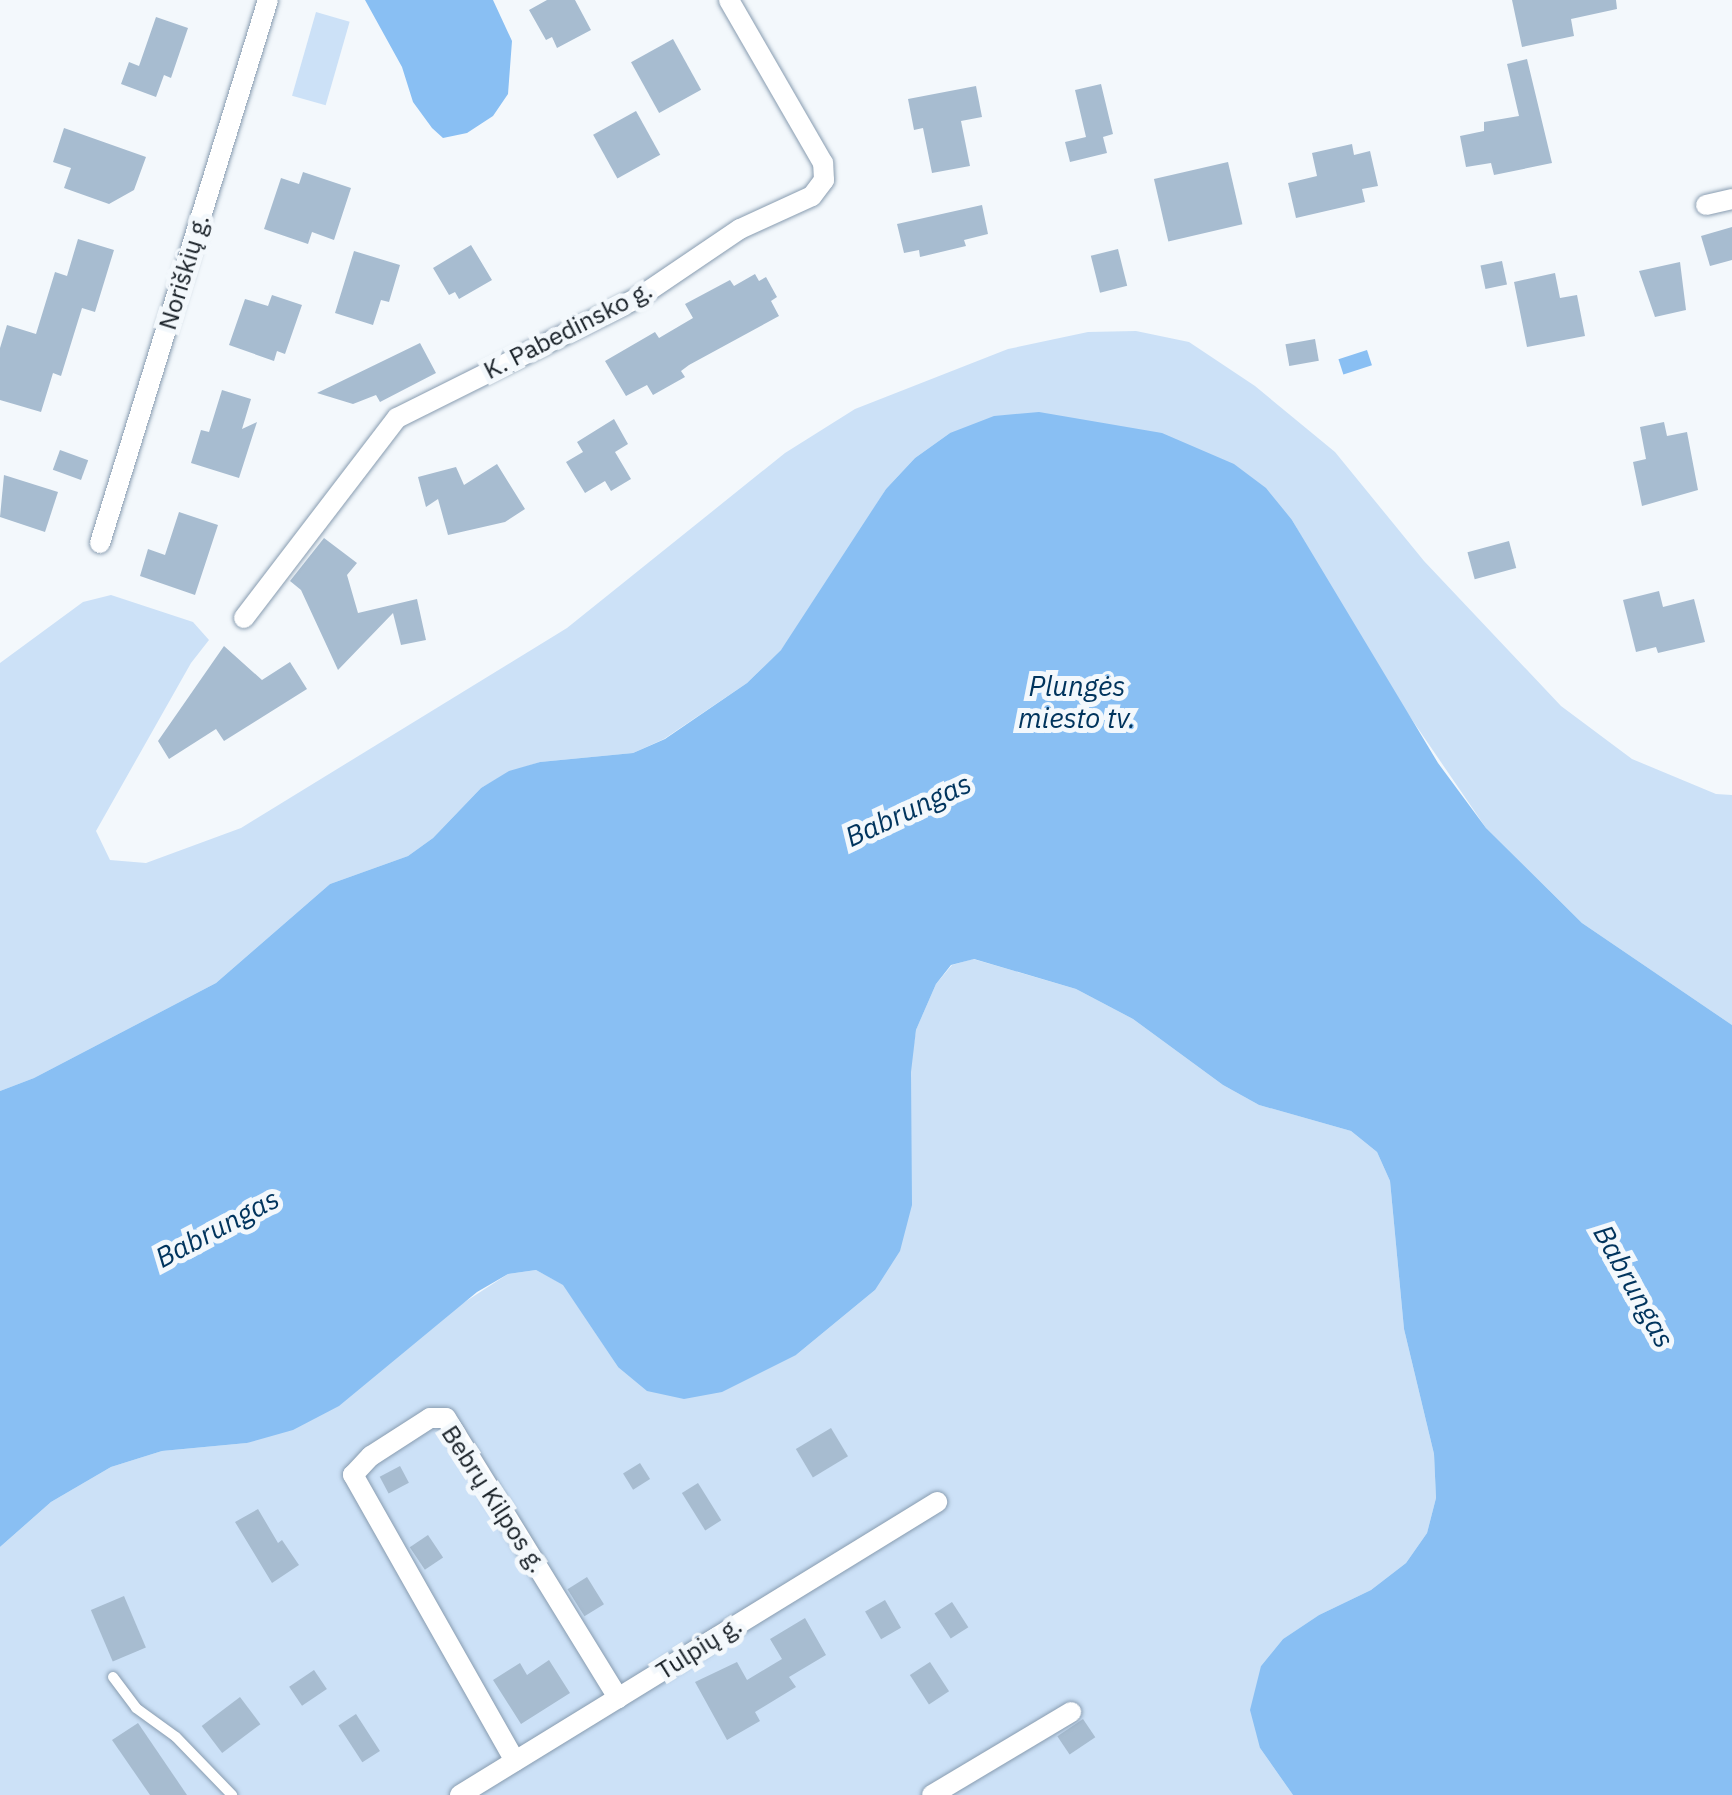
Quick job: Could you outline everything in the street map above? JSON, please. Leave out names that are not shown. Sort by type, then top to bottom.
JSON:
[{"type":"street","name":"Noriškių g.","points":[[100,543],[268,0]]},
{"type":"street","name":"K. Pabedinsko g.","points":[[244,618],[397,418],[638,298],[740,228],[812,196],[824,180],[822,164],[730,0]]},
{"type":"street","points":[[1706,205],[1732,199]]},
{"type":"street","name":"Bebrų Kilpos g.","points":[[515,1761],[353,1475],[371,1456],[430,1418],[446,1418],[618,1698]]},
{"type":"street","name":"Tulpių g.","points":[[460,1795],[938,1502]]},
{"type":"street","points":[[932,1795],[1071,1712]]},
{"type":"lane","points":[[113,1678],[136,1708],[176,1737],[232,1795]]},
{"type":"shaded area","points":[[316,12],[350,22],[326,105],[292,96]]},
{"type":"shaded area","points":[[1136,331],[1189,342],[1255,386],[1335,452],[1424,561],[1561,706],[1632,759],[1716,794],[1732,795],[1732,1025],[1582,923],[1486,828],[1378,670],[1292,520],[950,433],[915,458],[886,489],[813,607],[781,650],[747,683],[664,739],[633,753],[540,762],[509,772],[481,788],[433,838],[408,856],[330,884],[216,983],[34,1078],[0,1091],[0,663],[83,602],[111,595],[193,622],[209,640],[191,663],[96,831],[110,860],[146,863],[241,828],[567,628],[785,453],[855,409],[1008,349],[1088,332]]},
{"type":"shaded area","points":[[973,959],[1076,989],[1133,1019],[1223,1085],[1259,1105],[1351,1131],[1377,1152],[1390,1181],[1404,1329],[1434,1454],[1436,1498],[1427,1533],[1406,1563],[1371,1590],[1319,1615],[1283,1639],[1261,1666],[1260,1748],[1293,1795],[0,1795],[0,1547],[51,1502],[111,1467],[162,1451],[247,1443],[508,1274],[536,1270],[564,1285],[618,1367],[796,1355],[875,1290],[916,1030],[936,984],[952,965]]},
{"type":"water","points":[[365,0],[493,0],[512,41],[508,94],[493,116],[467,133],[443,138],[413,102],[402,67]]},
{"type":"water","points":[[1367,350],[1372,365],[1343,374],[1338,359]]},
{"type":"water","name":"Plungės miesto tv.","points":[[1039,412],[1162,433],[1234,464],[1266,488],[1292,520],[1438,763],[1486,828],[1582,923],[1732,1025],[1732,1795],[1293,1795],[1260,1748],[1250,1710],[1261,1666],[1283,1639],[1319,1615],[1371,1590],[1406,1563],[1427,1533],[1436,1498],[1434,1454],[1404,1329],[1390,1181],[1377,1152],[1351,1131],[1259,1105],[1223,1085],[1133,1019],[1076,989],[974,959],[951,965],[936,984],[916,1030],[911,1072],[912,1205],[900,1251],[875,1290],[796,1355],[722,1392],[684,1399],[647,1391],[618,1367],[563,1285],[536,1270],[508,1274],[477,1292],[339,1406],[293,1430],[247,1443],[162,1451],[111,1467],[51,1502],[0,1547],[0,1091],[34,1078],[216,983],[330,884],[408,856],[433,838],[481,788],[509,771],[540,762],[633,753],[665,739],[747,683],[781,650],[886,489],[915,458],[950,433],[994,416]]},
{"type":"building","points":[[547,0],[575,0],[591,30],[557,48],[552,37],[546,40],[529,10]]},
{"type":"building","points":[[1512,0],[1616,0],[1617,9],[1571,19],[1574,36],[1522,47]]},
{"type":"building","points":[[156,17],[188,28],[171,78],[164,75],[156,97],[121,84],[129,62],[139,66]]},
{"type":"building","points":[[673,39],[701,90],[659,113],[631,62]]},
{"type":"building","points":[[1527,59],[1552,163],[1494,175],[1491,163],[1466,167],[1460,136],[1484,131],[1484,122],[1519,116],[1507,64]]},
{"type":"building","points":[[1101,84],[1113,134],[1103,137],[1107,153],[1070,162],[1065,142],[1086,137],[1075,90]]},
{"type":"building","points":[[976,86],[982,117],[961,121],[970,166],[932,173],[923,128],[914,130],[908,99]]},
{"type":"building","points":[[636,111],[660,155],[617,178],[593,135]]},
{"type":"building","points":[[64,128],[146,157],[134,190],[109,204],[64,188],[71,168],[53,162]]},
{"type":"building","points":[[1352,144],[1354,155],[1370,151],[1378,186],[1362,189],[1365,202],[1296,218],[1288,183],[1317,176],[1312,153]]},
{"type":"building","points":[[1228,162],[1242,224],[1168,241],[1154,179]]},
{"type":"building","points":[[303,172],[351,188],[334,240],[312,232],[308,244],[264,229],[281,178],[299,184]]},
{"type":"building","points":[[982,205],[988,234],[964,240],[966,246],[920,257],[919,250],[904,253],[897,224]]},
{"type":"building","points":[[1732,227],[1732,260],[1710,266],[1701,236]]},
{"type":"building","points":[[78,239],[114,250],[95,312],[82,308],[61,376],[53,373],[41,412],[0,400],[0,348],[7,325],[36,334],[55,272],[67,276]]},
{"type":"building","points":[[471,245],[492,280],[459,299],[455,292],[449,295],[433,268]]},
{"type":"building","points":[[1118,249],[1127,286],[1100,293],[1091,256]]},
{"type":"building","points":[[354,251],[400,265],[389,302],[381,300],[373,325],[335,313]]},
{"type":"building","points":[[1502,261],[1507,284],[1485,289],[1480,266]]},
{"type":"building","points":[[1680,262],[1686,310],[1655,317],[1639,271]]},
{"type":"building","points":[[1555,273],[1560,298],[1577,295],[1585,336],[1527,347],[1514,282]]},
{"type":"building","points":[[755,274],[759,281],[766,277],[777,297],[771,301],[779,316],[689,365],[681,371],[685,377],[653,395],[647,385],[626,396],[605,361],[655,332],[659,338],[693,318],[685,304],[730,280],[734,286]]},
{"type":"building","points":[[272,295],[302,305],[285,354],[277,351],[274,361],[229,345],[245,299],[268,306]]},
{"type":"building","points":[[1315,339],[1319,361],[1289,366],[1285,344]]},
{"type":"building","points":[[420,343],[436,373],[380,402],[376,395],[353,404],[317,393]]},
{"type":"building","points":[[222,390],[251,399],[242,429],[257,422],[239,478],[191,463],[201,430],[209,432]]},
{"type":"building","points":[[614,419],[628,444],[615,452],[631,479],[611,491],[605,481],[585,493],[566,462],[583,452],[577,442]]},
{"type":"building","points":[[1664,422],[1667,436],[1687,432],[1698,490],[1642,506],[1633,462],[1646,459],[1640,427]]},
{"type":"building","points":[[60,450],[88,460],[81,480],[53,470]]},
{"type":"building","points":[[497,464],[525,509],[505,522],[448,535],[438,499],[426,507],[418,477],[456,467],[464,485]]},
{"type":"building","points":[[4,475],[58,492],[45,532],[0,517]]},
{"type":"building","points":[[179,512],[218,525],[195,595],[140,576],[148,549],[165,555]]},
{"type":"building","points":[[324,538],[357,563],[347,575],[358,613],[417,599],[426,640],[401,645],[393,613],[338,670],[301,590],[290,581]]},
{"type":"building","points":[[1509,541],[1516,568],[1475,579],[1467,552]]},
{"type":"building","points":[[1659,591],[1663,607],[1694,599],[1705,642],[1658,653],[1656,647],[1636,652],[1623,600]]},
{"type":"building","points":[[224,646],[262,680],[290,662],[307,689],[224,741],[216,729],[169,759],[158,741]]},
{"type":"building","points":[[831,1428],[848,1456],[813,1477],[796,1449]]},
{"type":"building","points":[[640,1463],[650,1479],[633,1490],[623,1474]]},
{"type":"building","points":[[400,1466],[409,1483],[389,1494],[380,1477]]},
{"type":"building","points":[[698,1483],[721,1520],[705,1530],[682,1493]]},
{"type":"building","points":[[258,1509],[278,1543],[282,1540],[299,1565],[272,1583],[235,1522]]},
{"type":"building","points":[[428,1535],[443,1557],[425,1570],[410,1547]]},
{"type":"building","points":[[587,1577],[604,1604],[584,1616],[567,1589]]},
{"type":"building","points":[[124,1596],[146,1648],[113,1662],[91,1610]]},
{"type":"building","points":[[885,1600],[901,1628],[881,1639],[865,1612]]},
{"type":"building","points":[[952,1602],[968,1627],[951,1639],[934,1613]]},
{"type":"building","points":[[805,1618],[826,1655],[789,1677],[796,1687],[755,1712],[760,1721],[727,1740],[695,1682],[737,1662],[747,1680],[782,1659],[770,1639]]},
{"type":"building","points":[[549,1660],[570,1693],[521,1724],[493,1680],[520,1663],[527,1675]]},
{"type":"building","points":[[930,1662],[949,1691],[929,1704],[910,1675]]},
{"type":"building","points":[[314,1670],[327,1689],[302,1706],[289,1687]]},
{"type":"building","points":[[240,1697],[260,1724],[222,1753],[202,1726]]},
{"type":"building","points":[[356,1714],[380,1751],[362,1762],[338,1725]]},
{"type":"building","points":[[1083,1719],[1095,1737],[1070,1755],[1057,1736]]},
{"type":"building","points":[[138,1723],[187,1795],[150,1795],[112,1740]]},
{"type":"water label","name":"Babrungas","points":[[908,810]]},
{"type":"water label","name":"Babrungas","points":[[217,1228]]},
{"type":"water label","name":"Babrungas","points":[[1634,1286]]}]
